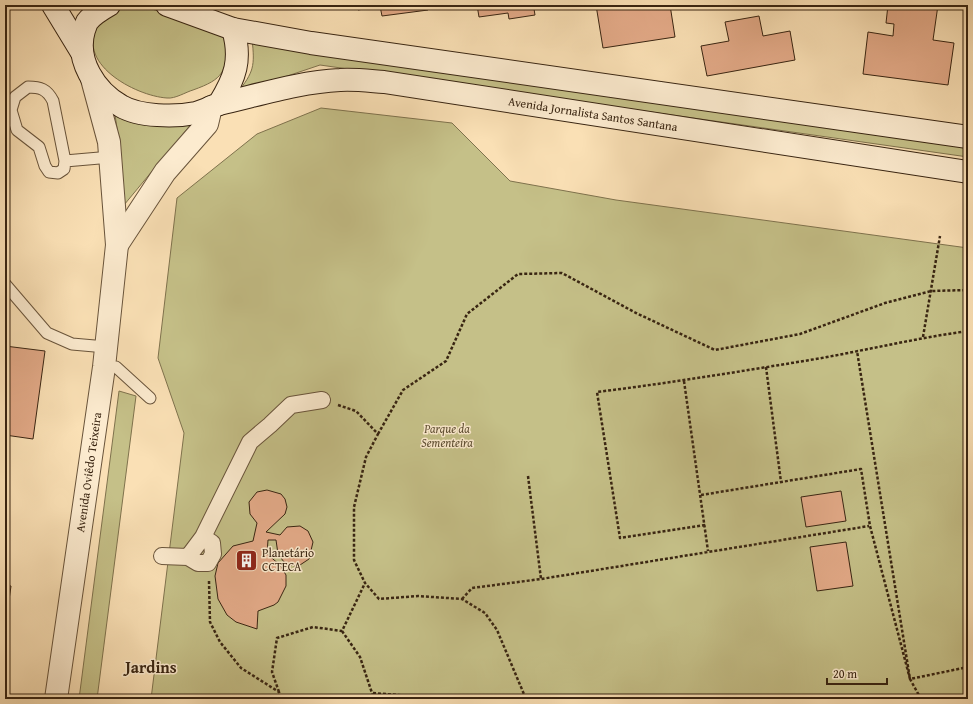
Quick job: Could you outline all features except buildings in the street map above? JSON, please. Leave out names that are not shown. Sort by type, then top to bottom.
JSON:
[{"type":"main road","name":"Avenida Oviêdo Teixeira","points":[[53,5],[81,50],[92,79],[109,142],[117,245],[105,357],[56,699]]},
{"type":"main road","points":[[81,50],[82,36],[87,22],[109,5]]},
{"type":"main road","points":[[167,5],[233,29],[311,42],[968,137]]},
{"type":"main road","name":"Avenida Oviêdo Teixeira","points":[[117,245],[165,172],[207,124],[215,106],[235,74],[237,43],[233,29]]},
{"type":"main road","name":"Avenida Jornalista Santos Santana","points":[[92,79],[107,95],[122,107],[144,113],[169,116],[196,113],[215,106],[284,88],[313,83],[341,80],[384,82],[968,172]]},
{"type":"street","points":[[188,557],[203,537],[250,442],[290,405],[322,400]]},
{"type":"street","points":[[162,556],[188,557],[198,563],[208,563],[213,554],[212,542],[203,537]]},
{"type":"lane","points":[[28,87],[41,88],[49,93],[51,97],[65,161],[64,169],[58,173],[49,172],[45,166],[39,147],[17,130],[12,110],[15,97],[28,87]]},
{"type":"lane","points":[[65,161],[111,157]]},
{"type":"lane","points":[[5,284],[48,333],[105,357],[150,398]]},
{"type":"path","points":[[923,337],[940,236]]},
{"type":"path","points":[[526,699],[497,630],[485,613],[462,599],[418,596],[379,599],[365,584],[354,560],[354,507],[366,457],[403,390],[446,361],[467,314],[518,274],[562,273],[636,313],[715,350],[800,334],[885,303],[931,291],[968,290]]},
{"type":"path","points":[[705,525],[620,538],[597,392],[684,381],[857,351],[923,337],[968,331]]},
{"type":"path","points":[[857,351],[910,679]]},
{"type":"path","points":[[766,367],[781,482]]},
{"type":"path","points":[[684,381],[708,551]]},
{"type":"path","points":[[322,400],[356,411],[378,434]]},
{"type":"path","points":[[701,495],[861,470],[870,526],[910,679],[921,699]]},
{"type":"path","points":[[528,476],[541,579]]},
{"type":"path","points":[[462,599],[472,588],[541,579],[870,526]]},
{"type":"path","points":[[208,563],[210,622],[220,642],[241,668],[279,692]]},
{"type":"path","points":[[342,631],[365,584]]},
{"type":"path","points":[[281,699],[272,672],[277,638],[313,627],[342,631],[360,657],[374,693],[374,699]]},
{"type":"path","points":[[910,679],[968,667]]},
{"type":"path","points":[[374,693],[448,699]]},
{"type":"green space","points":[[123,5],[134,5],[152,9],[219,31],[228,41],[226,60],[221,73],[217,78],[203,86],[170,98],[154,96],[124,84],[100,63],[94,51],[94,37],[100,23],[112,10]]},
{"type":"green space","points":[[252,39],[968,145],[968,157],[320,65],[237,93],[247,80],[252,68]]},
{"type":"green space","points":[[114,108],[197,117],[124,205],[121,155]]},
{"type":"green space","name":"Parque da Sementeira","points":[[321,108],[452,123],[510,181],[616,200],[968,248],[968,699],[151,699],[184,433],[158,358],[177,198],[257,134]]},
{"type":"green space","points":[[119,391],[136,396],[97,699],[79,699]]},
{"type":"place","name":"Planetário CCTECA","points":[[247,560]]},
{"type":"district","name":"Jardins","points":[[151,667]]}]
